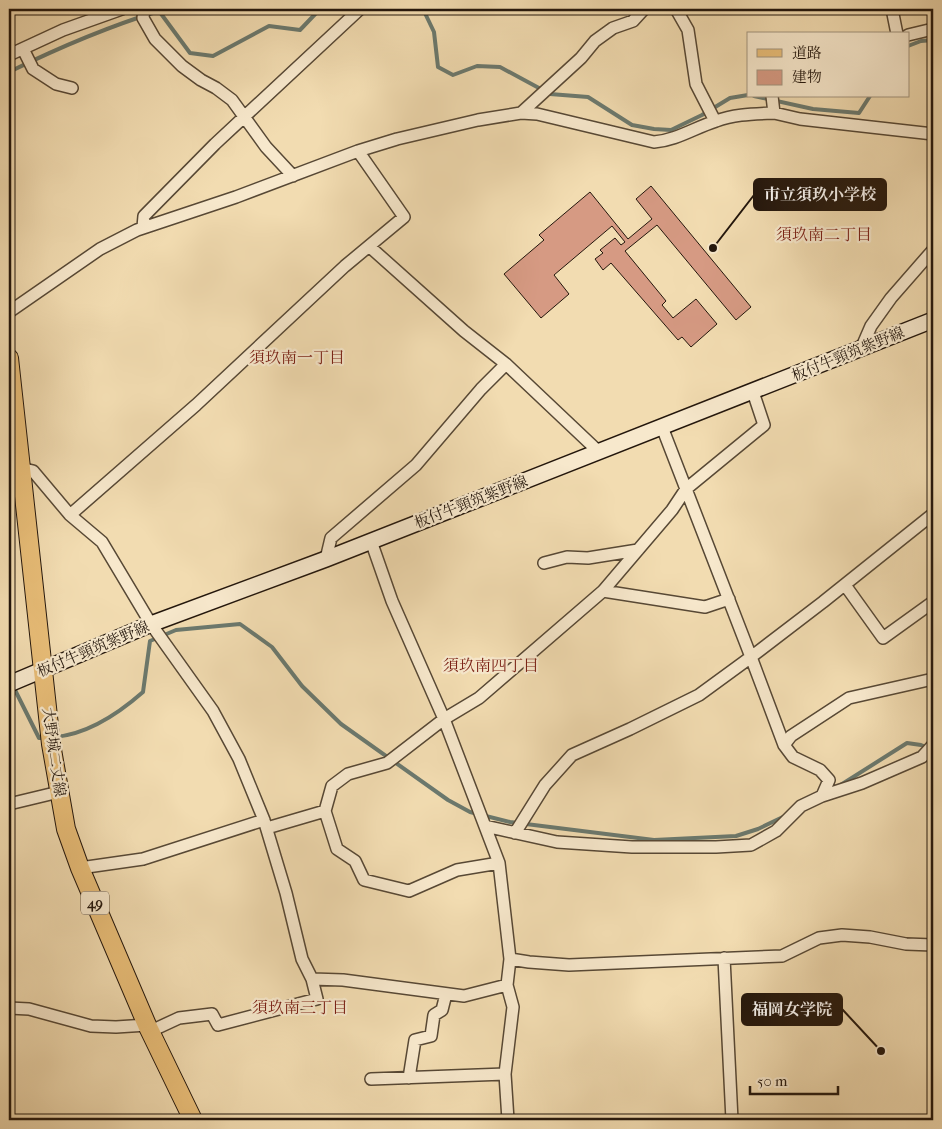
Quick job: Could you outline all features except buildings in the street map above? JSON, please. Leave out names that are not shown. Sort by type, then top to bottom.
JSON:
[{"type":"main road","name":"板付牛頸筑紫野線","points":[[9,684],[151,624],[326,559],[933,320]]},
{"type":"main road","name":"大野城二丈線","points":[[9,358],[43,671],[59,792],[66,829],[80,868],[149,1028],[193,1120]]},
{"type":"street","points":[[9,55],[63,30],[122,9]]},
{"type":"street","points":[[144,9],[143,18],[155,38],[182,66],[232,100],[266,147],[293,176]]},
{"type":"street","points":[[143,228],[144,216],[215,144],[360,9]]},
{"type":"street","points":[[521,113],[581,58],[595,41],[613,28],[633,21],[644,9]]},
{"type":"street","points":[[676,9],[688,30],[696,84],[715,121]]},
{"type":"street","points":[[892,9],[897,32]]},
{"type":"street","points":[[910,35],[933,29]]},
{"type":"street","points":[[23,49],[33,69],[56,84],[72,88]]},
{"type":"street","points":[[9,312],[100,249],[143,228],[293,176],[358,151],[397,139],[478,120],[521,113],[537,114],[654,142],[668,141],[715,121],[772,104],[800,119],[933,134]]},
{"type":"street","points":[[70,515],[196,405],[345,266],[404,217],[358,151]]},
{"type":"street","points":[[370,247],[464,331],[506,364],[599,452]]},
{"type":"street","points":[[861,349],[871,326],[886,305],[933,250]]},
{"type":"street","points":[[326,559],[331,538],[416,465],[481,389],[506,364]]},
{"type":"street","points":[[499,863],[456,870],[409,891],[364,880],[355,861],[337,849],[325,811],[332,786],[348,774],[387,763],[444,719],[479,698],[603,591],[672,510],[686,489],[764,425],[753,392]]},
{"type":"street","points":[[662,427],[784,744],[793,757],[820,770],[829,780],[822,796]]},
{"type":"street","points":[[9,1008],[29,1009],[91,1026],[149,1028],[179,1018],[212,1014],[218,1025],[317,999],[312,979],[302,959],[286,893],[266,824],[239,759],[213,711],[151,624],[102,542],[70,515],[33,471],[20,468]]},
{"type":"street","points":[[515,833],[545,785],[572,755],[699,695],[845,585],[933,514]]},
{"type":"street","points":[[371,541],[392,601],[444,719],[499,863],[510,959],[508,985],[513,1008],[505,1074],[508,1120]]},
{"type":"street","points":[[544,563],[567,557],[588,558],[638,550]]},
{"type":"street","points":[[845,585],[883,638],[933,602]]},
{"type":"street","points":[[603,591],[705,607],[729,599]]},
{"type":"street","points":[[784,744],[791,736],[850,698],[933,679]]},
{"type":"street","points":[[485,826],[557,842],[632,846],[716,847],[751,845],[776,831],[801,806],[822,796],[862,783],[922,757],[933,745]]},
{"type":"street","points":[[9,804],[59,792]]},
{"type":"street","points":[[80,868],[143,859],[266,824],[325,811]]},
{"type":"street","points":[[510,959],[569,965],[782,956],[819,938],[842,935],[870,937],[906,944],[933,945]]},
{"type":"street","points":[[724,958],[732,1120]]},
{"type":"street","points":[[312,979],[343,980],[464,996],[508,985]]},
{"type":"street","points":[[409,1078],[415,1040],[431,1036],[434,1014],[442,1010],[446,994]]},
{"type":"street","points":[[371,1079],[505,1074]]},
{"type":"waterway","points":[[9,72],[83,38],[159,11],[190,53],[213,56],[269,26],[300,30],[320,9]]},
{"type":"waterway","points":[[423,9],[434,32],[438,67],[453,75],[477,66],[500,67],[550,94],[588,97],[632,125],[671,130],[702,115],[730,98],[747,95]]},
{"type":"waterway","points":[[910,45],[921,41],[933,40]]},
{"type":"waterway","points":[[763,98],[813,109],[859,113],[869,98]]},
{"type":"waterway","points":[[55,737],[79,732],[102,722],[143,692],[150,641],[176,630],[240,624],[272,647],[302,686],[341,724],[448,800],[470,812],[510,822],[654,840],[736,836],[758,829],[785,816]]},
{"type":"waterway","points":[[13,686],[39,738],[45,738]]},
{"type":"waterway","points":[[839,786],[907,743],[929,748]]},
{"type":"place","name":"市立須玖小学校","points":[[713,248]]},
{"type":"place","name":"福岡女学院","points":[[881,1051]]},
{"type":"district","name":"須玖南二丁目","points":[[824,234]]},
{"type":"district","name":"須玖南一丁目","points":[[297,357]]},
{"type":"district","name":"須玖南四丁目","points":[[491,665]]},
{"type":"district","name":"須玖南三丁目","points":[[300,1007]]}]
